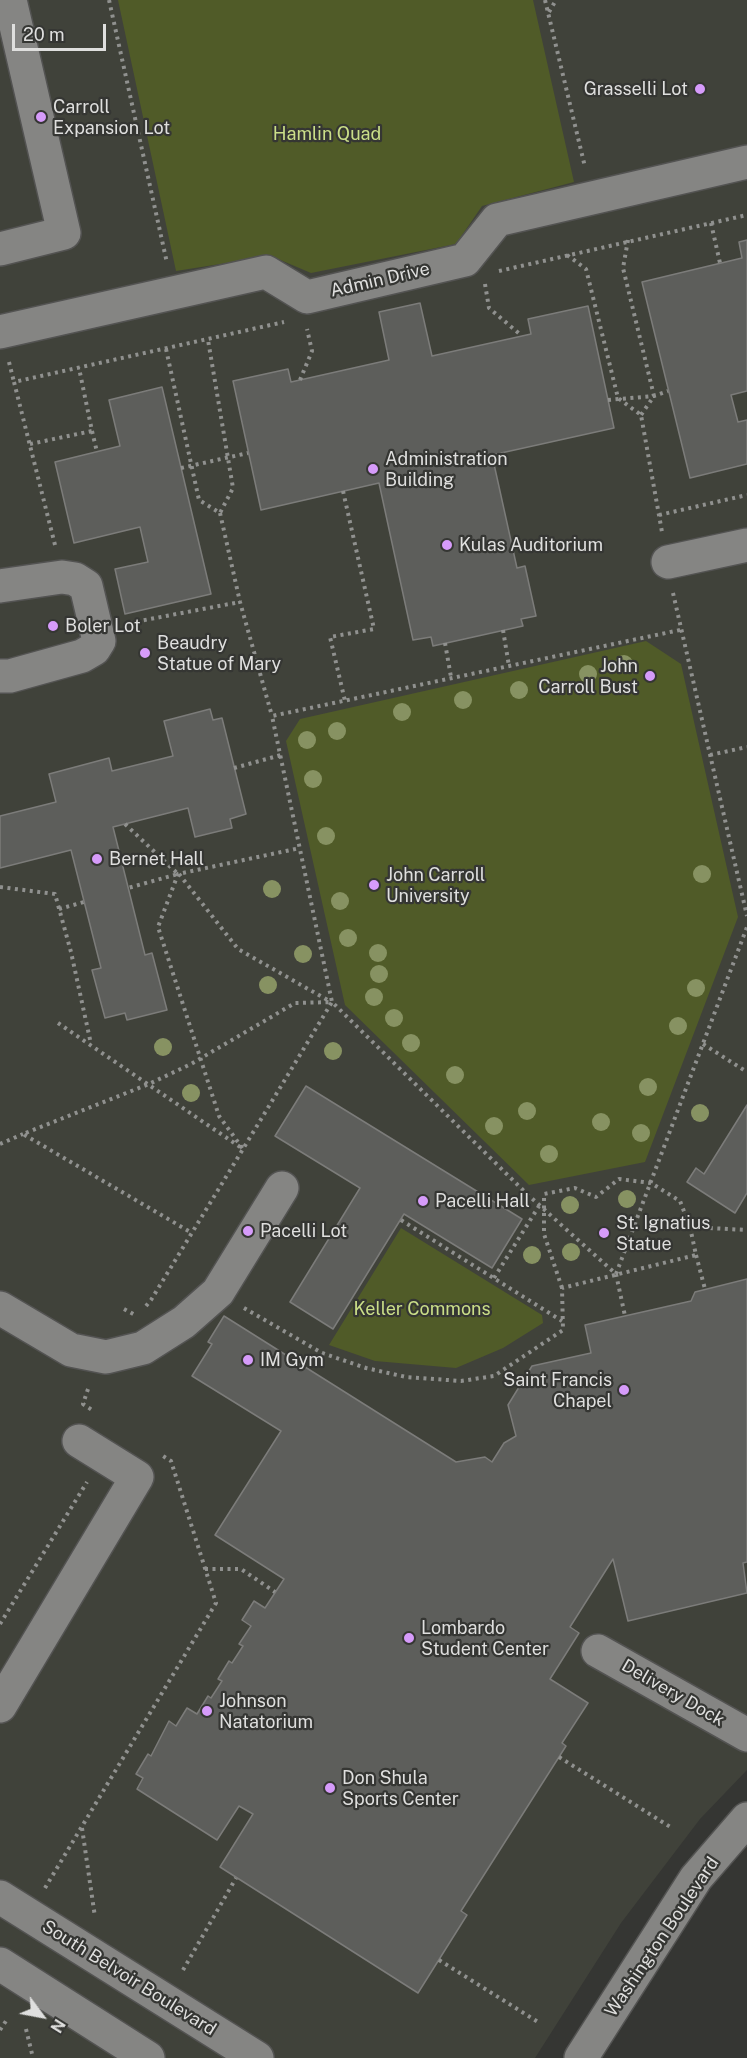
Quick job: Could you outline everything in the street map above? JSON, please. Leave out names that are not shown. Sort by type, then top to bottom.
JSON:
[{"type":"street","points":[[0,249],[64,233],[10,0]]},
{"type":"street","name":"Admin Drive","points":[[0,332],[266,272],[307,297],[465,260],[497,220],[747,162]]},
{"type":"street","points":[[668,562],[747,545]]},
{"type":"street","points":[[0,586],[62,576],[75,579],[86,586],[99,641],[94,649],[82,656],[10,676],[0,676]]},
{"type":"street","points":[[0,1308],[71,1350],[106,1357],[143,1348],[184,1322],[218,1292],[282,1188]]},
{"type":"street","points":[[0,1706],[137,1476],[91,1448]]},
{"type":"street","name":"Delivery Dock","points":[[598,1651],[677,1693],[747,1736]]},
{"type":"street","name":"Washington Boulevard","points":[[581,2058],[696,1878],[747,1819]]},
{"type":"street","name":"South Belvoir Boulevard","points":[[0,1897],[257,2058]]},
{"type":"street","points":[[1,1967],[148,2058]]},
{"type":"path","points":[[109,0],[168,271]]},
{"type":"path","points":[[545,0],[585,168]]},
{"type":"path","points":[[548,14],[556,0]]},
{"type":"path","points":[[494,272],[747,215]]},
{"type":"path","points":[[711,223],[720,263]]},
{"type":"path","points":[[628,240],[623,268],[654,396],[641,415]]},
{"type":"path","points":[[567,254],[586,269],[618,398],[641,415],[680,630],[747,916]]},
{"type":"path","points":[[483,274],[489,308],[522,336]]},
{"type":"path","points":[[62,576],[14,382],[294,319]]},
{"type":"path","points":[[300,380],[312,351],[307,328]]},
{"type":"path","points":[[130,1322],[151,1300],[332,1002],[272,716],[240,602],[220,513],[233,488],[208,340]]},
{"type":"path","points":[[166,349],[199,500],[220,513]]},
{"type":"path","points":[[79,368],[97,452]]},
{"type":"path","points":[[608,400],[654,396],[668,391]]},
{"type":"path","points":[[30,444],[92,431]]},
{"type":"path","points":[[181,468],[248,453]]},
{"type":"path","points":[[343,491],[374,629],[330,637],[345,701]]},
{"type":"path","points":[[659,515],[747,495]]},
{"type":"path","points":[[97,629],[240,602]]},
{"type":"path","points":[[503,630],[509,666]]},
{"type":"path","points":[[272,716],[680,630]]},
{"type":"path","points":[[445,643],[451,677]]},
{"type":"path","points":[[709,755],[747,747]]},
{"type":"path","points":[[234,768],[280,755]]},
{"type":"path","points":[[125,824],[178,874],[238,949],[332,1002],[539,1206],[616,1274]]},
{"type":"path","points":[[128,888],[178,874],[300,848]]},
{"type":"path","points":[[178,874],[158,927],[219,1116],[243,1149]]},
{"type":"path","points":[[0,887],[55,894],[72,952],[91,1045]]},
{"type":"path","points":[[59,909],[84,902]]},
{"type":"path","points":[[625,1316],[616,1274],[747,927]]},
{"type":"path","points":[[0,1144],[149,1084],[200,1059],[295,1003],[332,1002]]},
{"type":"path","points":[[58,1023],[243,1149]]},
{"type":"path","points":[[703,1044],[747,1072]]},
{"type":"path","points":[[23,1134],[192,1233]]},
{"type":"path","points":[[218,1292],[282,1332],[322,1353],[366,1368],[406,1377],[461,1381],[494,1376],[563,1330],[562,1288],[544,1234],[544,1194],[575,1188],[596,1197],[619,1179],[651,1183],[680,1201],[690,1227],[705,1289]]},
{"type":"path","points":[[494,1278],[539,1206]]},
{"type":"path","points":[[401,1220],[563,1322]]},
{"type":"path","points":[[690,1227],[745,1230],[747,1223]]},
{"type":"path","points":[[562,1288],[696,1255]]},
{"type":"path","points":[[124,1309],[135,1316]]},
{"type":"path","points":[[88,1389],[83,1404],[102,1416]]},
{"type":"path","points":[[0,1624],[91,1448]]},
{"type":"path","points":[[45,1888],[216,1603],[171,1461],[154,1450]]},
{"type":"path","points":[[205,1569],[241,1569],[275,1592]]},
{"type":"path","points":[[559,1756],[672,1828]]},
{"type":"path","points":[[82,1827],[95,1917]]},
{"type":"path","points":[[183,1970],[236,1878]]},
{"type":"path","points":[[439,1960],[538,2022]]},
{"type":"path","points":[[0,2030],[8,2018]]},
{"type":"path","points":[[26,2029],[33,2058]]},
{"type":"shaded area","name":"John Carroll University","points":[[0,0],[747,0],[747,1770],[700,1819],[621,1923],[535,2058],[0,2058]]},
{"type":"green space","name":"Hamlin Quad","points":[[118,0],[533,0],[574,182],[482,206],[456,244],[311,273],[271,256],[176,271]]},
{"type":"green space","points":[[646,641],[681,664],[738,917],[645,1162],[529,1185],[345,1005],[286,741],[300,719]]},
{"type":"green space","name":"Keller Commons","points":[[401,1228],[542,1315],[543,1323],[503,1348],[456,1368],[375,1361],[329,1345]]},
{"type":"building","points":[[747,240],[747,391],[731,395],[738,422],[747,420],[747,464],[690,478],[642,282],[742,258],[739,242]]},
{"type":"building","name":"Administration Building","points":[[420,303],[432,356],[531,334],[528,319],[588,306],[614,428],[492,455],[517,568],[525,566],[536,616],[521,619],[523,626],[433,646],[431,637],[413,640],[379,483],[261,510],[233,381],[288,369],[291,382],[389,360],[379,312]]},
{"type":"building","points":[[162,387],[211,594],[125,614],[115,569],[148,562],[140,527],[74,543],[55,462],[120,446],[109,400]]},
{"type":"building","name":"Bernet Hall","points":[[210,709],[213,720],[222,718],[246,814],[230,819],[232,828],[195,837],[188,808],[113,827],[145,955],[152,953],[167,1010],[127,1020],[125,1013],[105,1018],[92,970],[101,968],[71,850],[0,868],[0,816],[56,802],[49,774],[109,758],[112,771],[173,756],[164,721]]},
{"type":"building","name":"Pacelli Hall","points":[[306,1086],[522,1219],[492,1268],[404,1214],[333,1329],[290,1302],[360,1188],[275,1136]]},
{"type":"building","points":[[747,1105],[747,1193],[735,1213],[687,1182],[696,1168],[704,1174]]},
{"type":"building","name":"Lombardo Student Center","points":[[747,1279],[747,1562],[743,1563],[747,1593],[628,1621],[613,1559],[570,1627],[579,1633],[550,1679],[588,1703],[562,1743],[566,1746],[461,1911],[467,1915],[418,1993],[220,1867],[253,1814],[239,1806],[217,1840],[137,1789],[143,1778],[136,1774],[148,1754],[151,1756],[169,1721],[176,1726],[187,1708],[197,1714],[208,1696],[211,1698],[222,1681],[218,1679],[229,1661],[232,1663],[243,1646],[239,1644],[251,1626],[242,1620],[254,1601],[265,1608],[284,1579],[215,1535],[281,1431],[192,1376],[212,1344],[208,1342],[224,1316],[456,1462],[485,1457],[492,1462],[504,1443],[516,1436],[508,1405],[532,1366],[591,1353],[585,1325],[691,1301],[695,1292]]},
{"type":"place","name":"Grasselli Lot","points":[[700,89]]},
{"type":"place","name":"Carroll Expansion Lot","points":[[41,117]]},
{"type":"place","name":"Administration Building","points":[[373,469]]},
{"type":"place","name":"Kulas Auditorium","points":[[447,545]]},
{"type":"place","name":"Boler Lot","points":[[53,626]]},
{"type":"place","name":"Beaudry Statue of Mary","points":[[145,653]]},
{"type":"place","name":"John Carroll Bust","points":[[650,676]]},
{"type":"place","name":"Bernet Hall","points":[[97,859]]},
{"type":"place","name":"John Carroll University","points":[[374,885]]},
{"type":"place","name":"Pacelli Hall","points":[[423,1201]]},
{"type":"place","name":"Pacelli Lot","points":[[248,1231]]},
{"type":"place","name":"St. Ignatius Statue","points":[[604,1233]]},
{"type":"place","name":"IM Gym","points":[[248,1360]]},
{"type":"place","name":"Saint Francis Chapel","points":[[624,1390]]},
{"type":"place","name":"Lombardo Student Center","points":[[409,1638]]},
{"type":"place","name":"Johnson Natatorium","points":[[207,1711]]},
{"type":"place","name":"Don Shula Sports Center","points":[[330,1788]]}]
